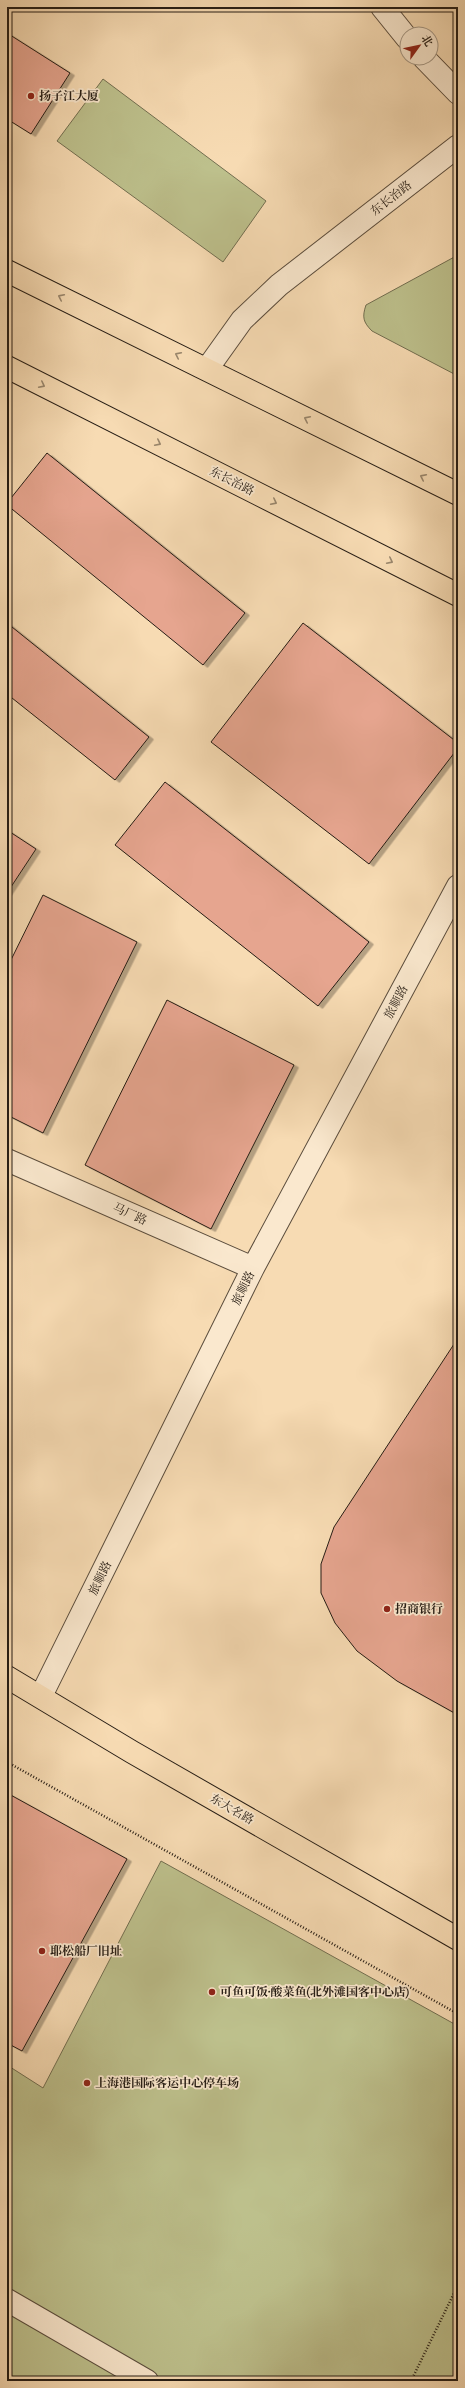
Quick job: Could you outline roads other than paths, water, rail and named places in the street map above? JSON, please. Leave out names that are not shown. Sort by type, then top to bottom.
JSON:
[{"type":"main road","points":[[7,271],[458,494]]},
{"type":"main road","name":"东长治路","points":[[7,367],[458,595]]},
{"type":"main road","name":"东大名路","points":[[7,1677],[41,1696],[132,1752],[458,1939]]},
{"type":"street","points":[[382,7],[399,28]]},
{"type":"street","points":[[432,66],[458,93]]},
{"type":"street","name":"东长治路","points":[[207,369],[242,320],[279,285],[458,146]]},
{"type":"street","name":"旅顺路","points":[[41,1696],[253,1268],[458,886]]},
{"type":"street","name":"马厂路","points":[[7,1160],[253,1268]]},
{"type":"street","points":[[7,2300],[147,2381]]},
{"type":"place","name":"扬子江大厦","points":[[31,96]]},
{"type":"place","name":"招商银行","points":[[387,1609]]},
{"type":"place","name":"耶松船厂旧址","points":[[42,1951]]},
{"type":"place","name":"可鱼可饭·酸菜鱼(北外滩国客中心店)","points":[[212,1992]]},
{"type":"place","name":"上海港国际客运中心停车场","points":[[87,2083]]}]
